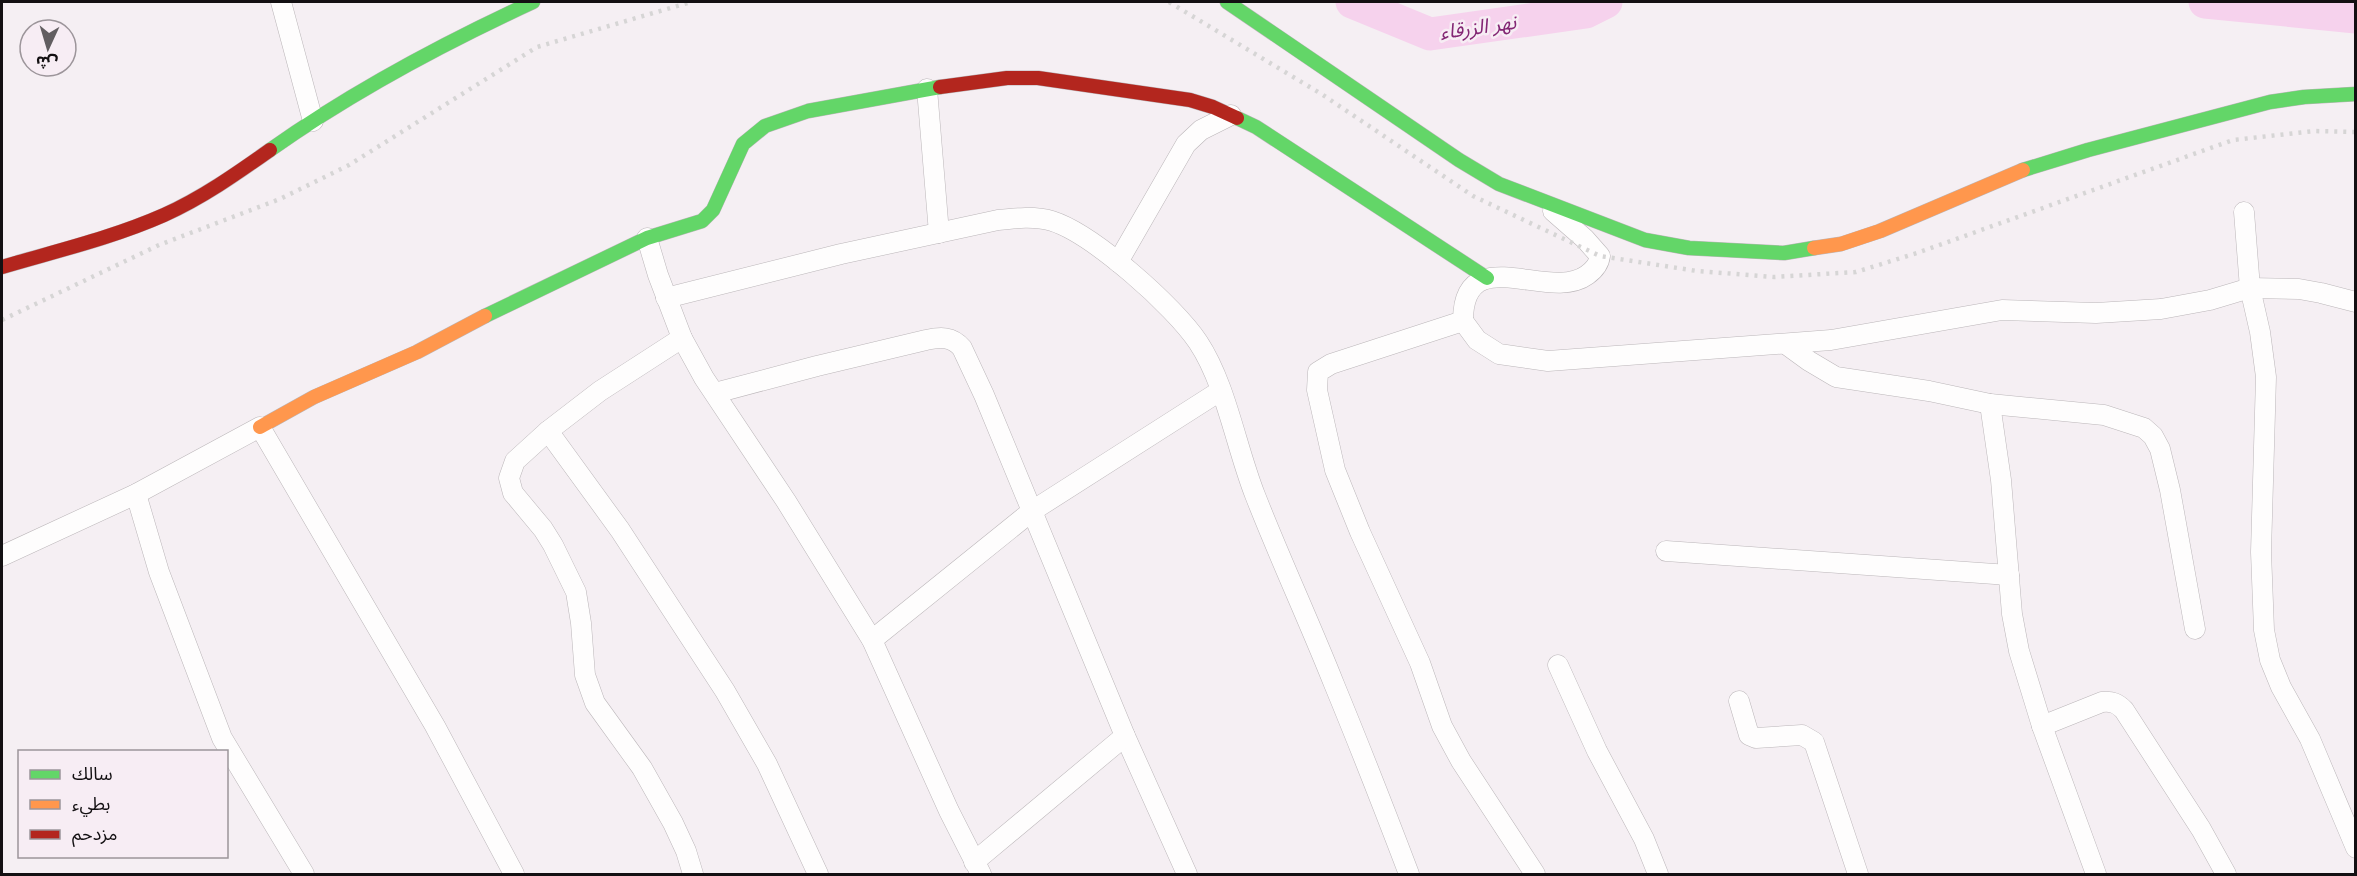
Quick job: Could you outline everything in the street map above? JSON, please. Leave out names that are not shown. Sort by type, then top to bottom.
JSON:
[{"type":"street","points":[[281,2],[313,121]]},
{"type":"street","points":[[2,267],[162,216],[219,185],[313,121],[400,70],[532,2]]},
{"type":"street","points":[[1227,2],[1459,160],[1499,184],[1621,232],[1689,248],[1761,252],[1803,251],[1862,238],[2017,172],[2088,150],[2270,102],[2355,94]]},
{"type":"street","points":[[2,556],[136,494],[314,397],[417,352],[488,314],[647,238],[702,220],[713,210],[743,144],[765,126],[808,111],[927,89],[1007,78],[1038,78],[1190,100],[1256,127],[1487,278]]},
{"type":"street","points":[[927,89],[939,234]]},
{"type":"street","points":[[1118,262],[1186,144],[1201,130],[1231,115]]},
{"type":"street","points":[[1544,203],[1597,251],[1599,262],[1581,279],[1570,282],[1554,283],[1498,276],[1487,278],[1476,285],[1469,293],[1464,306],[1463,321],[1477,340],[1499,354],[1548,361],[1684,350],[1787,345],[1842,339],[2002,310],[2096,314],[2161,309],[2210,300],[2250,288],[2299,289],[2321,292],[2355,302]]},
{"type":"street","points":[[2244,213],[2250,288],[2260,332],[2266,377],[2261,552],[2264,630],[2268,650],[2281,687],[2310,739],[2355,848]]},
{"type":"street","points":[[666,298],[841,254],[1021,217],[1050,220],[1063,225],[1118,262],[1189,329],[1208,358],[1254,493],[1334,683],[1409,874]]},
{"type":"street","points":[[647,238],[666,298],[682,338],[872,640],[977,868],[1125,736]]},
{"type":"street","points":[[1463,321],[1331,364],[1318,372],[1317,390],[1341,488],[1420,663],[1442,726],[1461,761],[1535,874]]},
{"type":"street","points":[[682,338],[600,391],[548,431],[515,461],[509,478],[513,493],[543,529],[576,592],[587,684],[595,703],[642,768],[674,823],[693,874]]},
{"type":"street","points":[[715,393],[932,339],[947,338],[956,341],[962,348],[984,395],[1125,736],[1187,874]]},
{"type":"street","points":[[1787,345],[1836,377],[1929,391],[1990,404],[2104,415],[2144,428],[2153,436],[2160,449],[2170,490],[2195,629]]},
{"type":"street","points":[[872,640],[1032,511],[1220,391]]},
{"type":"street","points":[[1990,404],[2001,480],[2012,614],[2019,651],[2042,726],[2096,874]]},
{"type":"street","points":[[260,427],[435,726],[514,874]]},
{"type":"street","points":[[548,431],[620,530],[725,691],[767,764],[818,874]]},
{"type":"street","points":[[136,494],[159,572],[222,738],[304,874]]},
{"type":"street","points":[[1666,551],[2009,575]]},
{"type":"street","points":[[1558,665],[1597,751],[1644,839],[1658,874]]},
{"type":"street","points":[[1739,701],[1749,735],[1756,738],[1802,735],[1814,742],[1858,874]]},
{"type":"street","points":[[2042,726],[2102,702],[2111,701],[2118,705],[2124,710],[2201,829],[2226,874]]},
{"type":"waterway","name":"نهر الزرقاء","points":[[1352,2],[1430,34],[1586,12],[1606,2]]},
{"type":"waterway","name":"نهر الزرقاء","points":[[2205,2],[2356,17]]},
{"type":"railway","points":[[2,320],[159,245],[280,199],[349,165],[537,47],[691,2]]},
{"type":"railway","points":[[1169,2],[1323,95],[1473,196],[1600,256],[1697,271],[1774,277],[1856,272],[1917,253],[2233,140],[2314,131],[2356,132]]},
{"type":"traffic: fast","points":[[270,150],[333,108],[398,70],[533,2]]},
{"type":"traffic: fast","points":[[1227,2],[1459,160],[1499,184],[1645,240],[1689,248],[1784,253],[1814,248]]},
{"type":"traffic: fast","points":[[485,316],[647,238],[702,221],[713,210],[743,144],[765,126],[808,111],[940,87]]},
{"type":"traffic: fast","points":[[2023,170],[2088,150],[2270,102],[2304,97],[2356,94]]},
{"type":"traffic: fast","points":[[1237,118],[1256,127],[1487,278]]},
{"type":"traffic: slow","points":[[1814,248],[1841,244],[1880,231],[2023,170]]},
{"type":"traffic: slow","points":[[260,427],[314,397],[417,352],[485,316]]},
{"type":"traffic: jam","points":[[940,87],[1007,78],[1038,78],[1190,100],[1237,118]]},
{"type":"traffic: jam","points":[[2,267],[104,237],[164,215],[232,177],[270,150]]}]
